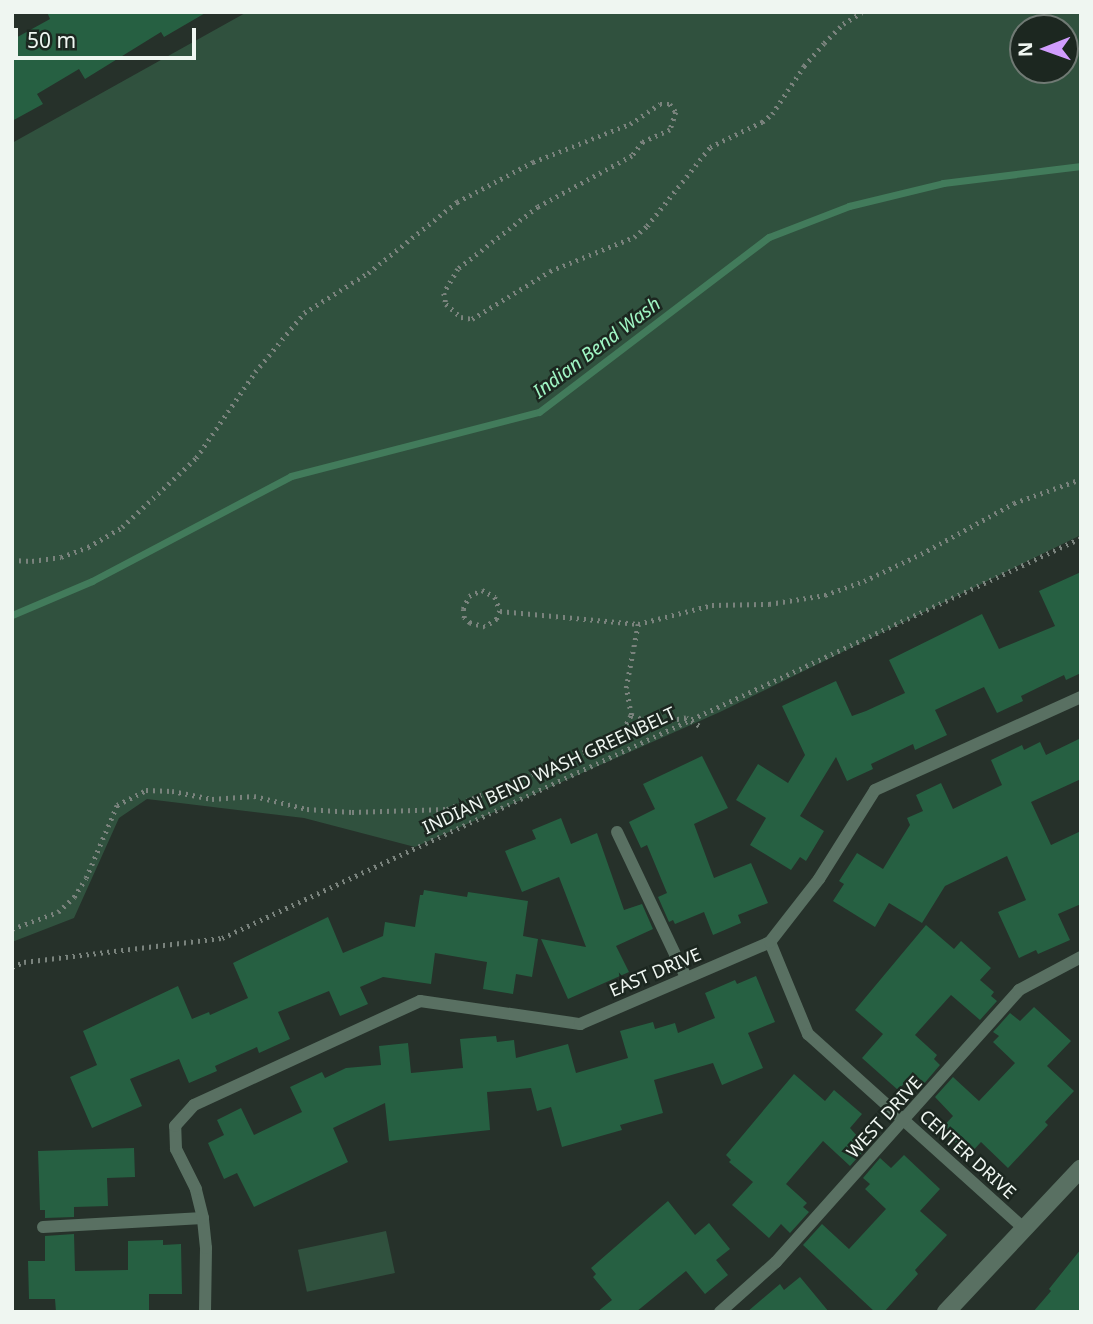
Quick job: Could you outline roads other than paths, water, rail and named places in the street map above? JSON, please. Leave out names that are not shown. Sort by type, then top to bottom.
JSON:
[{"type":"street","points":[[946,1312],[1022,1227],[1081,1168]]},
{"type":"lane","name":"EAST DRIVE","points":[[203,1218],[196,1189],[176,1149],[175,1126],[194,1105],[419,1001],[580,1024],[770,942],[819,879],[875,790],[1081,697]]},
{"type":"lane","points":[[617,832],[686,978]]},
{"type":"lane","name":"CENTER DRIVE","points":[[770,942],[808,1034],[1022,1227]]},
{"type":"lane","name":"WEST DRIVE","points":[[720,1312],[776,1262],[1019,990],[1081,957]]},
{"type":"lane","points":[[43,1227],[203,1218],[206,1248],[205,1312]]},
{"type":"waterway","name":"Indian Bend Wash","points":[[12,615],[92,581],[291,476],[539,412],[769,237],[849,206],[943,183],[1081,166]]}]
